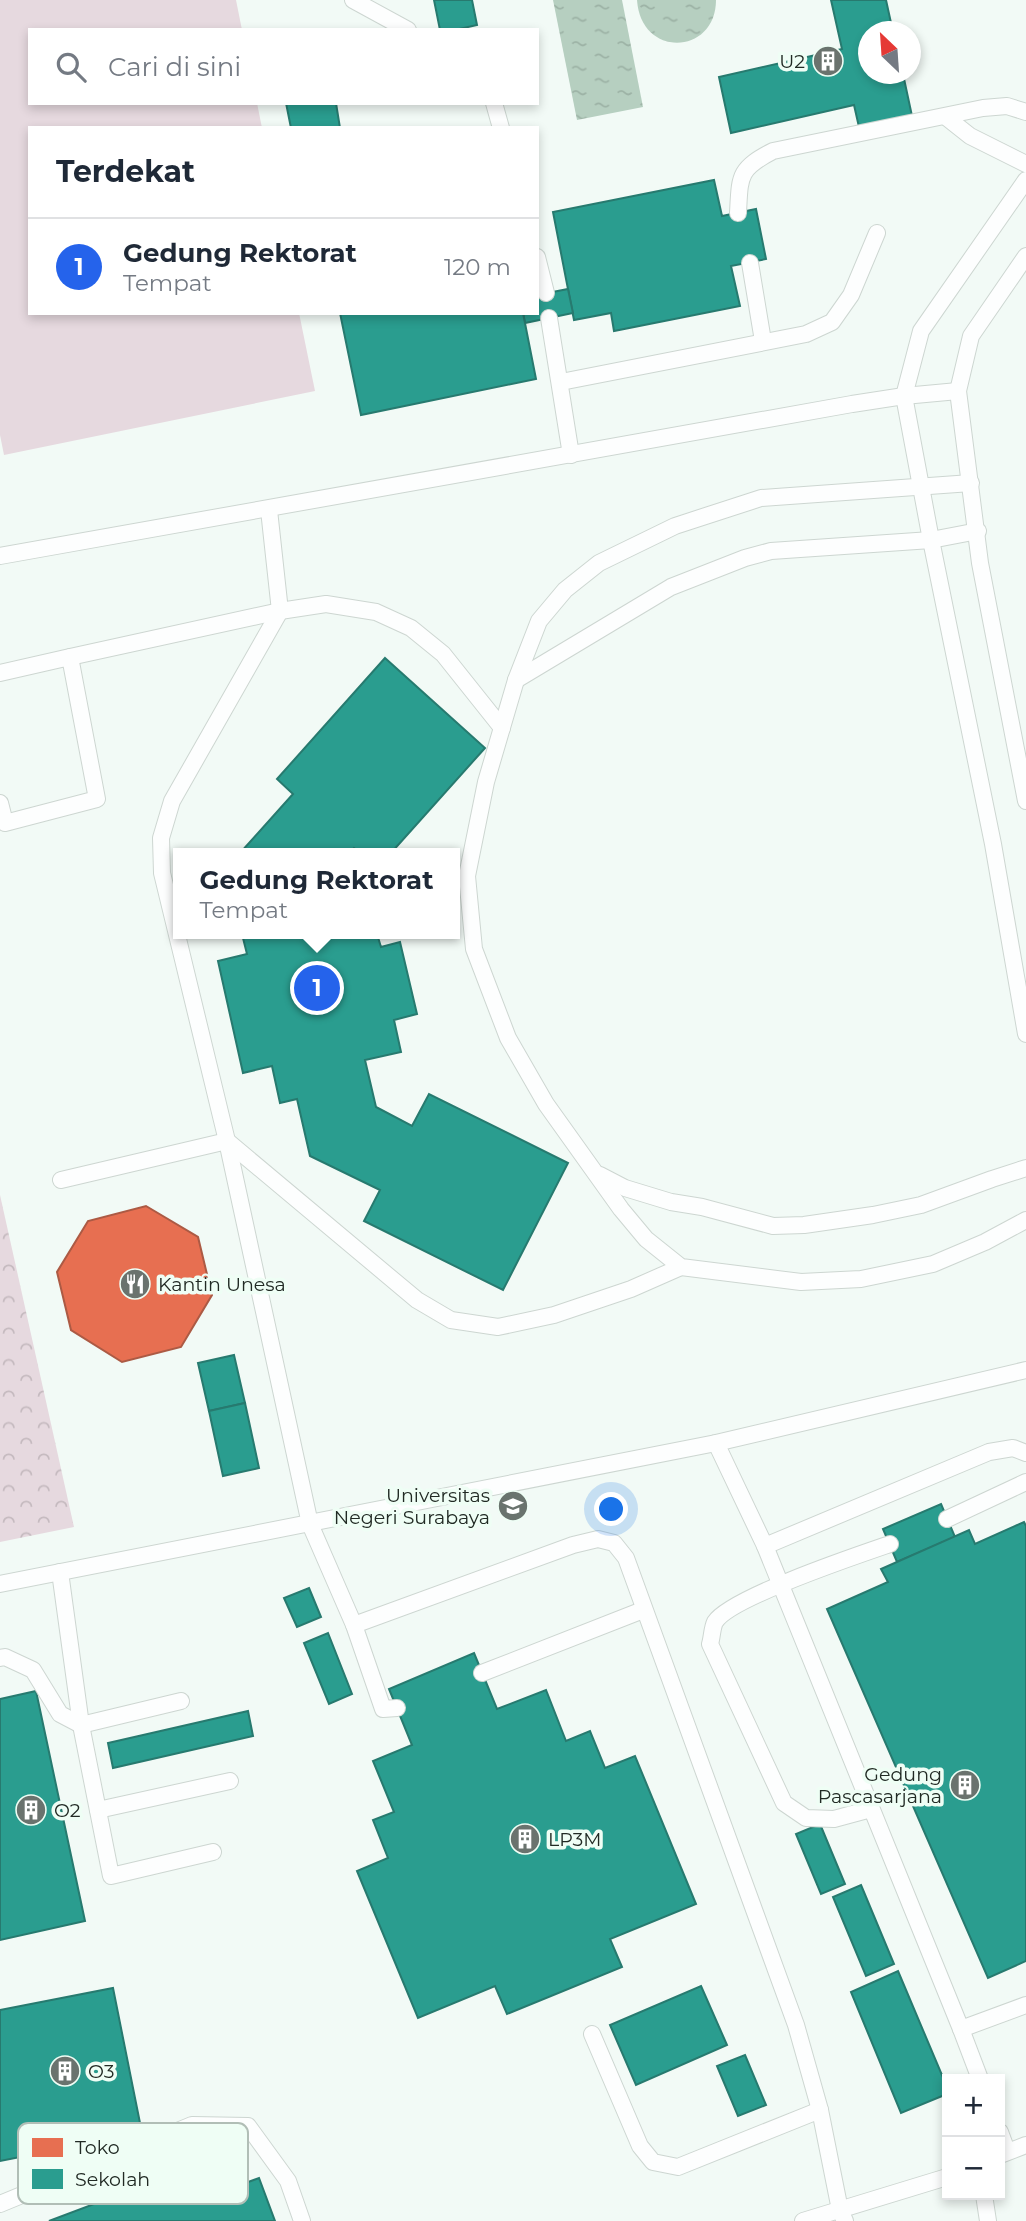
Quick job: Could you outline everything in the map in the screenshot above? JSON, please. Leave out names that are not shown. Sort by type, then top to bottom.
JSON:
[{"type":"lane","points":[[353,0],[404,28]]},
{"type":"lane","points":[[495,105],[500,126]]},
{"type":"lane","points":[[738,213],[740,179],[752,162],[773,151],[983,108],[1007,106],[1026,112]]},
{"type":"lane","points":[[946,117],[970,136],[1026,164]]},
{"type":"lane","points":[[1026,180],[921,331],[904,396],[993,844],[1026,1034]]},
{"type":"lane","points":[[561,382],[806,334],[832,322],[851,295],[877,233]]},
{"type":"lane","points":[[1026,256],[971,336],[958,391],[980,563],[1026,801]]},
{"type":"lane","points":[[750,262],[763,341]]},
{"type":"lane","points":[[539,265],[546,293]]},
{"type":"lane","points":[[550,318],[571,455]]},
{"type":"lane","points":[[0,556],[904,396],[958,391]]},
{"type":"lane","points":[[681,1267],[646,1239],[621,1209],[546,1104],[508,1038],[474,949],[467,876],[486,782],[516,680],[539,621],[565,590],[599,564],[675,526],[761,498],[971,483]]},
{"type":"lane","points":[[173,919],[162,873],[161,838],[172,801],[280,611],[269,510]]},
{"type":"lane","points":[[516,680],[671,587],[745,558],[771,551],[931,540],[978,531]]},
{"type":"lane","points":[[0,673],[280,611],[326,604],[376,612],[411,628],[443,654],[502,728]]},
{"type":"lane","points":[[0,803],[5,822],[97,799],[70,657]]},
{"type":"lane","points":[[178,939],[227,1142],[310,1524],[354,1625],[383,1709],[397,1707]]},
{"type":"lane","points":[[61,1180],[227,1142]]},
{"type":"lane","points":[[227,1142],[417,1300],[451,1320],[498,1328],[554,1315],[631,1289],[681,1267],[801,1282],[861,1279],[933,1264],[985,1242],[1026,1220]]},
{"type":"lane","points":[[597,1174],[625,1188],[671,1202],[773,1226],[804,1225],[921,1205],[1026,1168]]},
{"type":"lane","points":[[0,1584],[716,1443],[1026,1370]]},
{"type":"lane","points":[[716,1443],[765,1546],[978,2074]]},
{"type":"lane","points":[[765,1546],[989,1452],[1013,1448],[1026,1453]]},
{"type":"lane","points":[[947,1519],[1026,1482]]},
{"type":"lane","points":[[354,1625],[573,1545],[598,1539],[614,1543],[626,1558],[796,2025],[820,2110],[843,2215]]},
{"type":"lane","points":[[871,1810],[834,1819],[806,1818],[784,1803],[710,1644],[715,1622],[732,1609],[780,1585],[841,1560],[890,1544]]},
{"type":"lane","points":[[60,1572],[81,1725],[111,1876],[213,1852]]},
{"type":"lane","points":[[482,1673],[643,1610]]},
{"type":"lane","points":[[0,1658],[5,1657],[33,1670],[60,1714],[81,1725],[181,1701]]},
{"type":"lane","points":[[98,1810],[230,1782]]},
{"type":"lane","points":[[961,2029],[1026,2005]]},
{"type":"lane","points":[[592,2034],[640,2146],[653,2162],[678,2167],[820,2110]]},
{"type":"lane","points":[[248,2126],[288,2181],[302,2221]]},
{"type":"lane","points":[[1005,2152],[1026,2146]]},
{"type":"lane","points":[[803,2221],[843,2215],[942,2179]]},
{"type":"lane","points":[[0,2204],[18,2197]]},
{"type":"lane","points":[[985,2200],[988,2221]]},
{"type":"green space","points":[[0,0],[236,0],[242,28],[28,28],[28,105],[257,105],[262,126],[28,126],[28,315],[299,315],[315,391],[4,455],[0,435]]},
{"type":"green space","points":[[0,1195],[74,1527],[0,1542]]},
{"type":"water","points":[[553,0],[622,0],[643,107],[577,120]]},
{"type":"water","points":[[637,0],[716,0],[713,18],[704,32],[692,40],[678,43],[651,33],[642,19]]},
{"type":"building: Toko","name":"Kantin Unesa","points":[[146,1206],[198,1237],[212,1295],[181,1347],[122,1362],[71,1330],[57,1272],[88,1221]]},
{"type":"building: Sekolah","points":[[434,0],[472,0],[477,25],[440,28]]},
{"type":"building: Sekolah","name":"U2","points":[[831,0],[886,0],[891,21],[858,21],[858,84],[905,84],[912,116],[859,127],[854,105],[731,133],[719,77],[842,49]]},
{"type":"building: Sekolah","points":[[286,105],[336,105],[340,126],[291,126]]},
{"type":"building: Sekolah","points":[[714,180],[722,216],[756,209],[766,259],[731,266],[740,306],[614,331],[611,313],[574,320],[553,212]]},
{"type":"building: Sekolah","points":[[568,289],[573,313],[525,323],[523,315],[539,315],[539,295]]},
{"type":"building: Sekolah","points":[[340,315],[523,315],[536,379],[361,415]]},
{"type":"building: Sekolah","points":[[385,658],[485,748],[395,848],[244,848],[293,794],[277,779]]},
{"type":"building: Sekolah","points":[[243,939],[379,939],[381,947],[400,942],[417,1014],[394,1020],[401,1052],[365,1060],[376,1107],[412,1126],[429,1094],[568,1163],[503,1290],[364,1221],[380,1190],[310,1156],[297,1099],[280,1103],[272,1066],[243,1073],[218,961],[247,954]]},
{"type":"building: Sekolah","points":[[234,1355],[245,1403],[209,1411],[198,1363]]},
{"type":"building: Sekolah","points":[[245,1403],[259,1468],[223,1476],[209,1411]]},
{"type":"building: Sekolah","points":[[941,1504],[955,1537],[897,1562],[883,1529]]},
{"type":"building: Sekolah","name":"Gedung Pascasarjana","points":[[1024,1522],[1026,1961],[988,1978],[827,1609],[888,1582],[881,1569],[969,1530],[975,1544]]},
{"type":"building: Sekolah","points":[[309,1588],[321,1617],[297,1627],[284,1598]]},
{"type":"building: Sekolah","points":[[328,1633],[352,1694],[329,1704],[304,1643]]},
{"type":"building: Sekolah","name":"LP3M","points":[[474,1653],[497,1709],[546,1690],[566,1741],[590,1731],[605,1768],[635,1756],[696,1904],[610,1939],[622,1967],[507,2014],[495,1986],[418,2018],[357,1871],[388,1858],[373,1820],[394,1812],[373,1761],[412,1745],[389,1689]]},
{"type":"building: Sekolah","name":"O2","points":[[36,1691],[85,1921],[0,1940],[0,1699]]},
{"type":"building: Sekolah","points":[[248,1711],[253,1736],[113,1768],[108,1743]]},
{"type":"building: Sekolah","points":[[820,1824],[845,1884],[821,1894],[796,1834]]},
{"type":"building: Sekolah","points":[[861,1885],[894,1964],[866,1976],[833,1897]]},
{"type":"building: Sekolah","points":[[898,1971],[942,2075],[942,2096],[901,2113],[851,1992]]},
{"type":"building: Sekolah","points":[[701,1986],[727,2045],[636,2085],[610,2025]]},
{"type":"building: Sekolah","name":"O3","points":[[113,1988],[140,2123],[18,2123],[18,2157],[0,2161],[0,2010]]},
{"type":"building: Sekolah","points":[[745,2055],[766,2105],[738,2116],[717,2066]]},
{"type":"building: Sekolah","points":[[259,2178],[275,2221],[49,2221],[94,2204],[248,2204],[248,2182]]},
{"type":"place","name":"U2","points":[[828,61]]},
{"type":"place","name":"Gedung Rektorat","points":[[317,988]]},
{"type":"place","name":"Kantin Unesa","points":[[135,1284]]},
{"type":"place","name":"Universitas Negeri Surabaya","points":[[513,1506]]},
{"type":"place","name":"Gedung Pascasarjana","points":[[965,1785]]},
{"type":"place","name":"O2","points":[[31,1810]]},
{"type":"place","name":"LP3M","points":[[525,1839]]},
{"type":"place","name":"O3","points":[[65,2071]]}]
